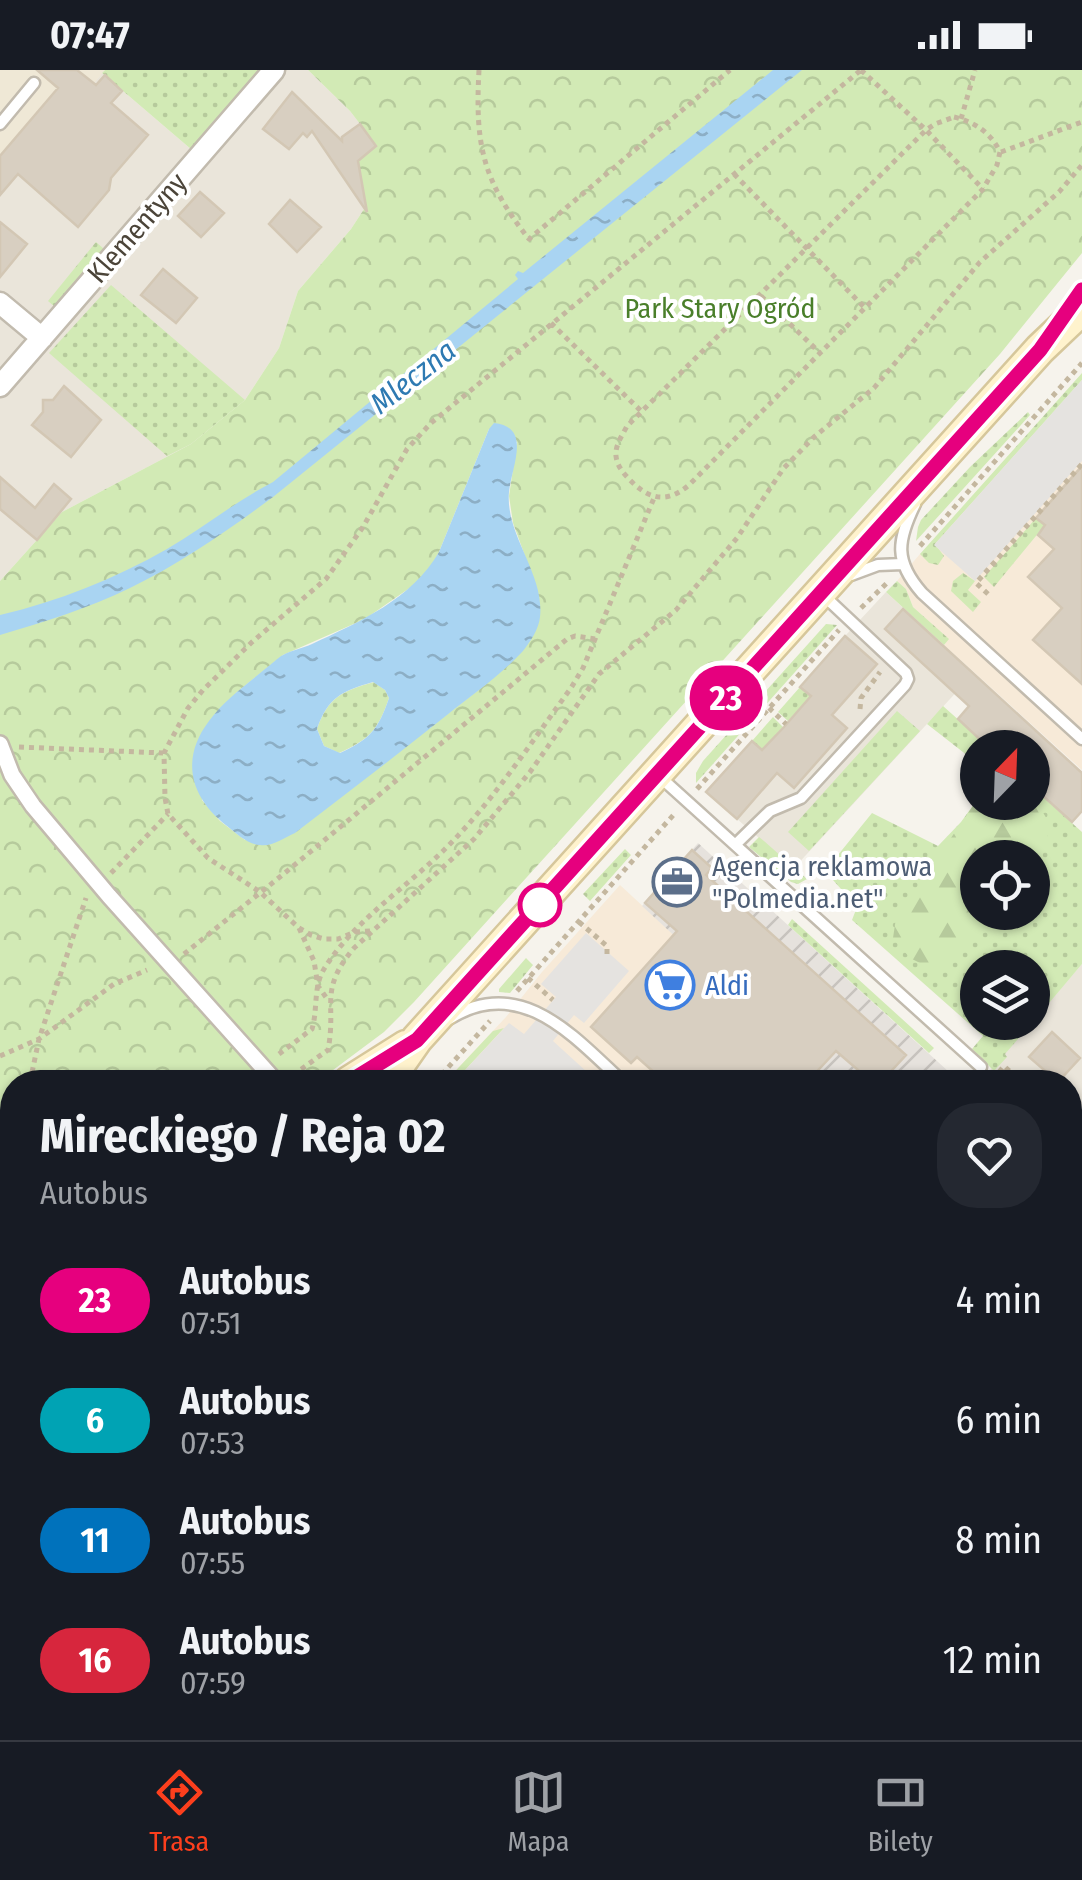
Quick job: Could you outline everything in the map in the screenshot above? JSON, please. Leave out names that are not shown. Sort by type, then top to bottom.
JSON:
[{"type":"main road","points":[[1040,350],[1082,290]]},
{"type":"main road","points":[[396,1070],[417,1040],[1040,350],[1082,309]]},
{"type":"main road","points":[[368,1070],[417,1040]]},
{"type":"street","name":"Klementyny","points":[[0,386],[274,70]]},
{"type":"street","points":[[0,303],[42,338]]},
{"type":"street","points":[[1,745],[12,775],[33,806],[266,1070]]},
{"type":"lane","points":[[0,124],[34,83]]},
{"type":"lane","points":[[930,472],[902,534],[900,547],[908,576],[1082,739]]},
{"type":"lane","points":[[736,844],[770,811],[801,798],[905,685],[906,673],[821,593],[867,568],[904,564]]},
{"type":"lane","points":[[658,774],[982,1066]]},
{"type":"lane","points":[[417,1040],[458,1014],[492,1002],[506,1003],[533,1010],[553,1021],[609,1070]]},
{"type":"path","points":[[479,70],[477,114],[481,152],[508,212],[529,239],[730,70]]},
{"type":"path","points":[[370,932],[324,939],[299,928],[260,892],[208,858],[168,814],[164,752],[188,708],[252,642],[326,579],[364,527],[418,436],[861,70],[983,189]]},
{"type":"path","points":[[961,118],[974,70]]},
{"type":"path","points":[[961,118],[985,132],[1000,152],[997,166],[983,189],[689,485],[671,497],[654,498],[630,480],[616,460],[619,440],[628,426],[926,130],[946,119],[961,118]]},
{"type":"path","points":[[1000,152],[1082,122]]},
{"type":"path","points":[[297,1070],[328,1050],[330,995],[343,962],[370,932],[474,839],[530,772],[599,674],[676,610],[737,538],[783,468],[874,388],[980,262],[1046,204],[1082,165]]},
{"type":"path","points":[[734,174],[864,307]]},
{"type":"path","points":[[760,295],[820,353]]},
{"type":"path","points":[[552,323],[642,412]]},
{"type":"path","points":[[446,1070],[1082,363]]},
{"type":"path","points":[[988,594],[976,584],[1082,464]]},
{"type":"path","points":[[262,1066],[312,1029],[318,986],[326,966],[355,932],[443,851],[486,804],[571,688],[584,668],[654,498]]},
{"type":"path","points":[[0,1056],[38,1039],[114,984],[170,964],[567,639],[595,639]]},
{"type":"path","points":[[856,687],[864,693]]},
{"type":"path","points":[[769,708],[786,724]]},
{"type":"path","points":[[1,745],[164,752]]},
{"type":"path","points":[[32,1070],[38,1039],[87,895],[102,888],[168,814]]},
{"type":"path","points":[[579,921],[607,946],[607,956]]},
{"type":"path","points":[[299,928],[314,961],[318,986],[330,1003]]},
{"type":"shaded area","points":[[0,70],[105,70],[0,195]]},
{"type":"shaded area","points":[[259,70],[308,70],[350,111],[378,147],[366,206],[298,291],[279,348],[245,400],[191,444],[62,512],[0,581],[0,195],[102,73],[192,150]]},
{"type":"shaded area","points":[[1082,380],[1082,770],[1050,741],[1050,730],[1038,730],[944,645],[948,639],[913,607],[906,589],[897,581],[920,554],[934,545]]},
{"type":"shaded area","points":[[1082,380],[1082,461],[975,581],[934,545]]},
{"type":"shaded area","points":[[886,592],[974,673],[794,868],[737,819],[777,773],[794,787],[846,729],[832,715],[877,664],[845,636]]},
{"type":"shaded area","points":[[698,843],[947,1070],[820,1070],[642,906]]},
{"type":"shaded area","points":[[620,885],[820,1070],[456,1070]]},
{"type":"shaded area","points":[[586,933],[629,971],[584,1023],[574,1015],[553,1041],[585,1070],[465,1070],[509,1023],[524,1034],[556,997],[541,984]]},
{"type":"shaded area","points":[[1082,964],[1082,1070],[990,1070],[1016,1040],[1050,1040],[1050,1001]]},
{"type":"green space","points":[[259,70],[192,150],[102,73]]},
{"type":"green space","name":"Park Stary Ogród","points":[[308,70],[1082,70],[1082,253],[1000,354],[384,1032],[333,1070],[0,1070],[0,581],[62,512],[191,444],[245,400],[279,348],[298,291],[366,206],[358,160],[377,146],[350,111]],"holes":[[[489,429],[517,442],[509,496],[513,523],[537,589],[532,637],[523,650],[486,684],[338,799],[245,840],[220,821],[202,800],[236,693],[283,655],[365,619],[414,585],[439,552]]]},
{"type":"green space","points":[[96,242],[104,249],[55,307],[48,301]]},
{"type":"green space","points":[[111,285],[245,400],[191,444],[167,456],[49,353]]},
{"type":"green space","points":[[1082,373],[1082,380],[935,544],[944,556],[938,565],[929,563],[920,554]]},
{"type":"green space","points":[[1028,412],[1030,415],[916,541],[921,520]]},
{"type":"green space","points":[[1036,518],[1045,525],[994,587],[984,577]]},
{"type":"green space","points":[[963,573],[975,581],[968,590],[981,602],[973,612],[951,591],[953,581]]},
{"type":"green space","points":[[897,581],[906,589],[913,607],[949,639],[944,645],[886,592]]},
{"type":"green space","points":[[826,624],[837,625],[696,783],[696,773],[703,761]]},
{"type":"green space","points":[[374,682],[389,698],[371,732],[339,753],[324,746],[317,729],[331,702],[345,692]]},
{"type":"green space","points":[[800,687],[811,696],[788,721],[778,712]]},
{"type":"green space","points":[[943,706],[970,730],[960,730],[960,750],[927,724]]},
{"type":"green space","points":[[897,711],[920,731],[809,851],[788,832]]},
{"type":"green space","points":[[773,717],[783,727],[762,750],[752,741]]},
{"type":"green space","points":[[1050,803],[1082,832],[1082,964],[1050,1002],[1050,950],[960,950],[960,1016],[852,920],[857,907],[825,871],[872,813],[938,846],[961,822],[1050,820]]},
{"type":"green space","points":[[963,820],[1047,820],[1045,840],[960,840],[960,930],[977,930],[936,971],[910,958],[893,938],[896,918]]},
{"type":"green space","points":[[759,837],[807,879],[798,884],[791,882],[749,847]]},
{"type":"green space","points":[[625,849],[631,855],[590,901],[583,894]]},
{"type":"green space","points":[[792,919],[934,1048],[929,1053],[788,925]]},
{"type":"green space","points":[[526,958],[533,965],[510,993],[499,992],[499,989]]},
{"type":"green space","points":[[504,1028],[465,1070],[456,1070],[493,1031]]},
{"type":"green space","points":[[980,1040],[1017,1040],[995,1070],[972,1049]]},
{"type":"water","name":"Mleczna","points":[[773,70],[802,70],[256,510],[186,557],[130,588],[0,635],[0,615],[65,596],[127,570],[273,482],[518,279],[518,271],[523,273]]},
{"type":"water","points":[[494,423],[506,426],[516,439],[509,508],[537,585],[539,622],[534,635],[496,677],[295,833],[269,845],[246,841],[214,815],[197,790],[192,764],[200,735],[221,706],[278,658],[366,618],[399,596],[428,569],[439,552]],"holes":[[[373,682],[389,698],[385,709],[366,738],[340,753],[324,746],[317,729],[331,702],[345,692]]]},
{"type":"building","points":[[37,70],[77,70],[96,85],[105,75],[122,91],[111,103],[148,135],[111,178],[109,190],[78,227],[18,174],[0,195],[0,156],[58,88]]},
{"type":"building","points":[[292,92],[342,141],[360,124],[376,146],[358,161],[367,212],[312,131],[307,137],[303,133],[289,149],[263,129]]},
{"type":"building","points":[[200,192],[224,213],[201,237],[178,216]]},
{"type":"building","points":[[290,200],[321,227],[297,252],[269,224]]},
{"type":"building","points":[[0,222],[27,244],[0,277]]},
{"type":"building","points":[[163,269],[197,298],[176,323],[141,295]]},
{"type":"building","points":[[64,386],[101,420],[71,457],[32,425],[43,412],[43,400],[53,400]]},
{"type":"building","points":[[1082,466],[1082,684],[1033,640],[1062,608],[1028,577],[1054,549],[1038,535],[1045,525],[1036,518]]},
{"type":"building","points":[[0,477],[35,508],[54,484],[71,499],[37,540],[0,509]]},
{"type":"building","points":[[903,609],[1035,730],[970,730],[958,719],[969,706],[885,629]]},
{"type":"building","points":[[845,636],[877,664],[832,715],[847,728],[794,788],[777,773],[737,819],[706,792],[752,741],[762,750],[784,727],[811,696],[800,687]]},
{"type":"building","points":[[1050,744],[1082,773],[1082,811],[1072,822],[1050,802]]},
{"type":"building","points":[[692,850],[712,868],[706,875],[906,1055],[892,1070],[858,1070],[836,1051],[818,1070],[652,1070],[637,1057],[631,1063],[591,1027],[677,931],[645,903]]},
{"type":"building","points":[[1052,1032],[1080,1058],[1069,1070],[1044,1070],[1029,1057],[1045,1040],[1050,1040]]},
{"type":"bus line","name":"23","points":[[368,1070],[417,1040],[1040,350],[1082,290]]},
{"type":"place","name":"Agencja reklamowa \"Polmedia.net\"","points":[[677,882]]},
{"type":"place","name":"Aldi","points":[[670,985]]}]
